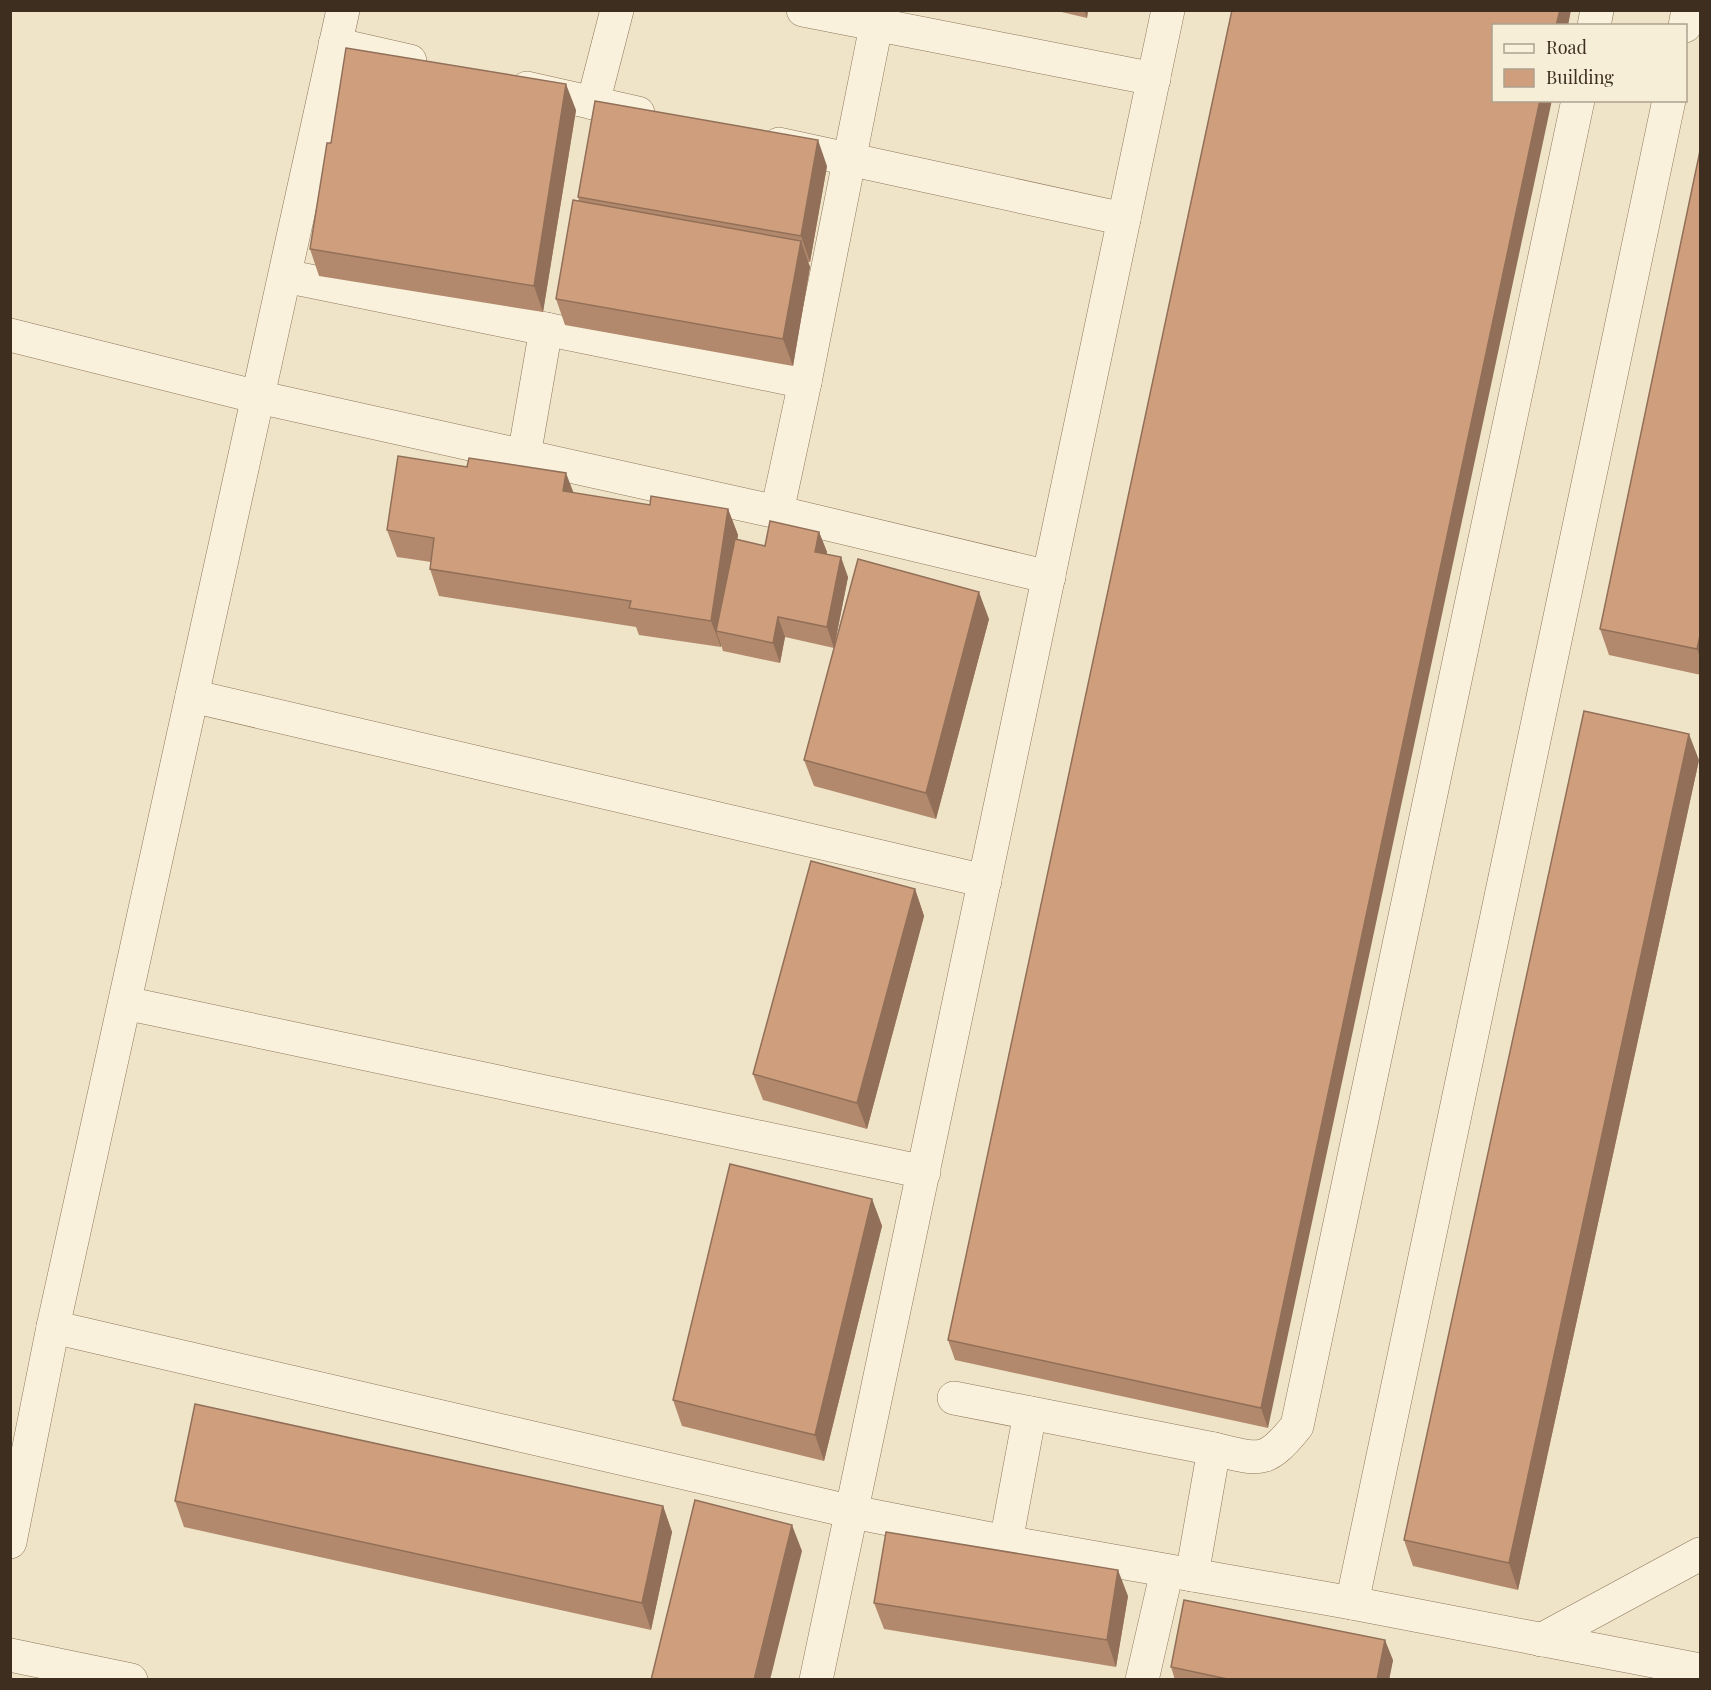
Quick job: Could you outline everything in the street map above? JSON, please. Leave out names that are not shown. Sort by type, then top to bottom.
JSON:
[{"type":"street","points":[[10,1542],[53,1327],[343,10]]},
{"type":"street","points":[[593,103],[617,10]]},
{"type":"street","points":[[803,10],[1154,79]]},
{"type":"street","points":[[816,1680],[1168,10]]},
{"type":"street","points":[[777,512],[806,382],[876,26]]},
{"type":"street","points":[[336,44],[436,67]]},
{"type":"street","points":[[504,82],[664,118]]},
{"type":"street","points":[[954,1398],[1255,1458],[1270,1453],[1282,1444],[1297,1426],[1578,102]]},
{"type":"street","points":[[1352,1603],[1669,102]]},
{"type":"street","points":[[746,136],[1124,219]]},
{"type":"street","points":[[285,276],[806,382]]},
{"type":"street","points":[[524,456],[546,329]]},
{"type":"street","points":[[10,335],[258,397],[777,512],[1049,577]]},
{"type":"street","points":[[192,696],[985,881]]},
{"type":"street","points":[[125,1003],[924,1172]]},
{"type":"street","points":[[53,1327],[853,1512],[1006,1542],[1352,1603],[1701,1670]]},
{"type":"street","points":[[1006,1542],[1030,1413]]},
{"type":"street","points":[[1142,1680],[1179,1573],[1214,1449]]},
{"type":"street","points":[[1541,1640],[1701,1554]]},
{"type":"street","points":[[10,1655],[131,1680]]},
{"type":"building","points":[[1232,10],[1560,10],[1556,24],[1492,24],[1492,102],[1540,102],[1261,1408],[948,1340]]},
{"type":"building","points":[[346,48],[566,84],[534,286],[310,249],[327,143],[331,143]]},
{"type":"building","points":[[595,101],[818,140],[801,236],[578,197]]},
{"type":"building","points":[[1701,146],[1701,631],[1697,649],[1600,629]]},
{"type":"building","points":[[573,200],[801,241],[783,339],[556,299]]},
{"type":"building","points":[[398,456],[467,467],[469,458],[566,473],[563,491],[650,505],[651,496],[728,509],[711,621],[629,608],[631,601],[430,569],[434,538],[387,530]]},
{"type":"building","points":[[770,521],[819,532],[815,552],[841,557],[827,627],[778,617],[773,643],[716,631],[735,539],[765,546]]},
{"type":"building","points":[[858,559],[979,592],[926,793],[804,760]]},
{"type":"building","points":[[1584,711],[1689,734],[1509,1563],[1404,1540]]},
{"type":"building","points":[[811,861],[915,889],[857,1103],[753,1074]]},
{"type":"building","points":[[730,1164],[872,1199],[815,1435],[673,1400]]},
{"type":"building","points":[[195,1404],[663,1506],[642,1603],[175,1501]]},
{"type":"building","points":[[695,1500],[792,1525],[754,1680],[651,1680]]},
{"type":"building","points":[[886,1532],[1118,1570],[1107,1640],[874,1603]]},
{"type":"building","points":[[1184,1600],[1385,1640],[1377,1680],[1232,1680],[1171,1667]]}]
